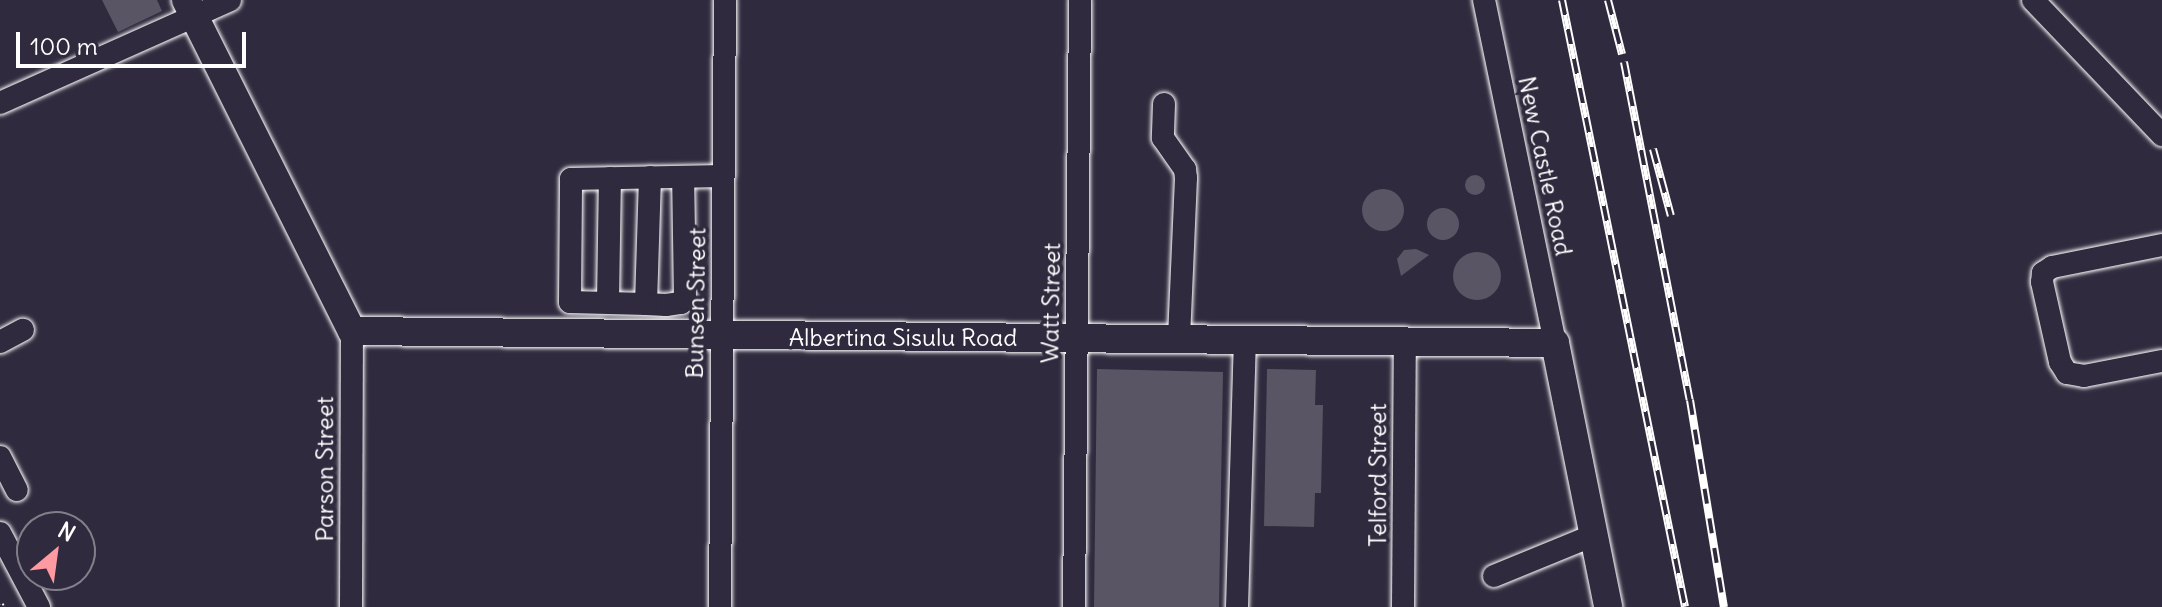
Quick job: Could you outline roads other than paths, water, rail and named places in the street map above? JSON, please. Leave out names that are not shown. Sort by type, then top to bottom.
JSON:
[{"type":"main road","points":[[190,8],[352,331]]},
{"type":"main road","name":"Albertina Sisulu Road","points":[[352,331],[1555,343]]},
{"type":"main road","points":[[1555,343],[1608,607]]},
{"type":"street","points":[[0,103],[190,8],[230,0]]},
{"type":"street","name":"Bunsen Street","points":[[720,607],[725,0]]},
{"type":"street","name":"Watt Street","points":[[1074,607],[1080,0]]},
{"type":"street","name":"New Castle Road","points":[[1484,0],[1555,343]]},
{"type":"street","points":[[2033,0],[2162,135]]},
{"type":"street","points":[[1164,104],[1163,138],[1185,169],[1186,178],[1179,340]]},
{"type":"street","points":[[683,177],[685,298],[681,303],[570,302],[571,179],[723,176]]},
{"type":"street","points":[[646,304],[650,177]]},
{"type":"street","points":[[608,302],[610,178]]},
{"type":"street","points":[[2162,245],[2052,267],[2043,273],[2042,282],[2060,362],[2067,373],[2084,376],[2162,361]]},
{"type":"street","points":[[0,342],[23,330]]},
{"type":"street","name":"Parson Street","points":[[351,607],[352,331]]},
{"type":"street","points":[[1237,607],[1245,341]]},
{"type":"street","name":"Telford Street","points":[[1403,607],[1405,343]]},
{"type":"street","points":[[0,457],[17,490]]},
{"type":"street","points":[[0,533],[39,607]]},
{"type":"street","points":[[1494,576],[1594,535]]},
{"type":"railway","points":[[1562,0],[1685,607]]},
{"type":"railway","points":[[1608,0],[1622,54]]},
{"type":"railway","points":[[1624,62],[1690,400],[1724,607]]},
{"type":"railway","points":[[1653,149],[1671,216]]}]
